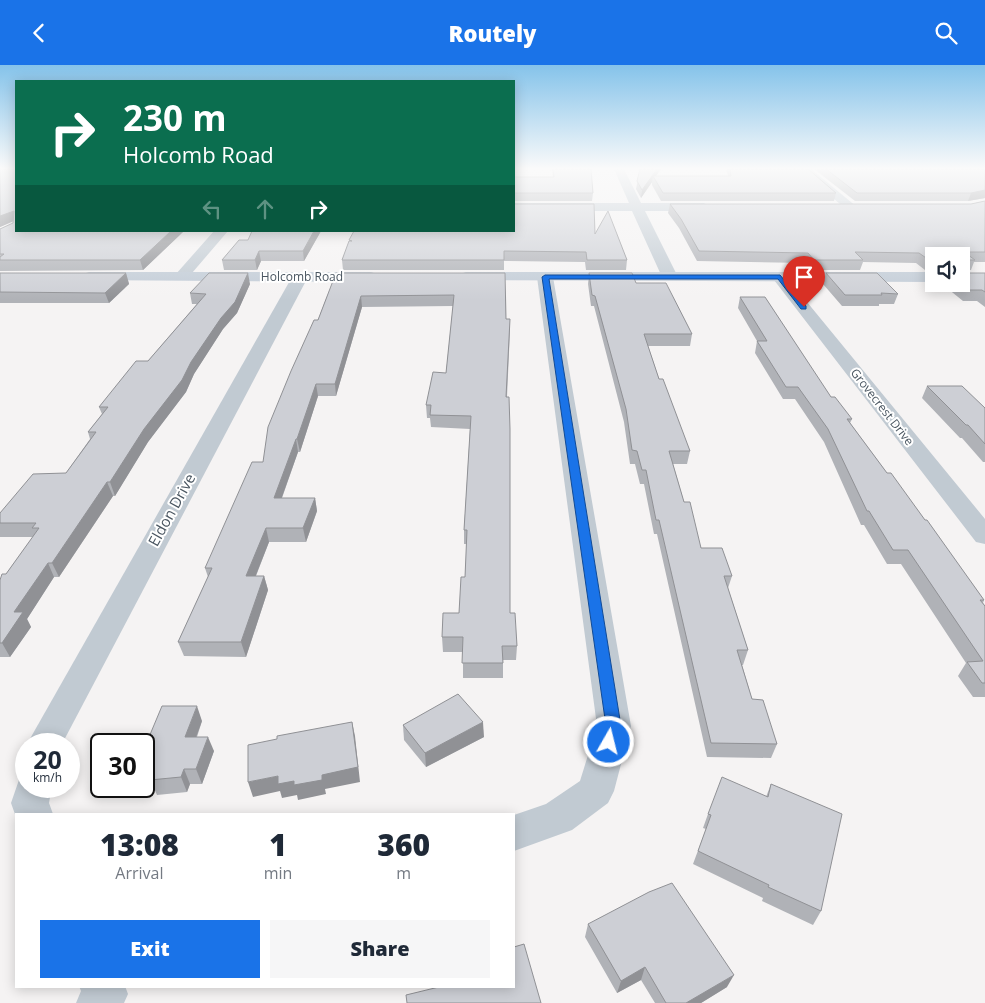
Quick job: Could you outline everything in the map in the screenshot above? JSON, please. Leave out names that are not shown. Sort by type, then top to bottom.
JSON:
[{"type":"street","points":[[639,213],[670,277]]},
{"type":"street","points":[[181,277],[220,232]]},
{"type":"street","name":"Holcomb Road","points":[[78,277],[389,277]]},
{"type":"street","name":"Eldon Drive","points":[[50,733],[300,277]]},
{"type":"street","points":[[448,277],[925,277]]},
{"type":"street","points":[[515,833],[558,818],[595,791],[614,726],[545,277]]},
{"type":"street","name":"Grovecrest Drive","points":[[780,277],[985,536]]},
{"type":"street","points":[[31,798],[30,803],[34,813]]},
{"type":"building","points":[[15,213],[15,232],[170,232],[140,260],[0,260],[0,257],[4,254],[0,254],[0,229],[13,223]]},
{"type":"building","points":[[515,213],[594,213],[595,234],[609,213],[627,260],[587,260],[586,252],[504,251],[504,260],[342,260],[349,241],[352,241],[349,240],[353,232],[515,232]]},
{"type":"building","points":[[676,213],[985,213],[985,252],[970,252],[970,247],[925,247],[925,257],[919,253],[855,252],[863,260],[814,260],[808,253],[699,251]]},
{"type":"building","points":[[252,232],[313,232],[303,251],[259,251],[255,260],[222,260],[239,240],[248,240]]},
{"type":"building","points":[[0,273],[126,273],[105,293],[0,292]]},
{"type":"building","points":[[209,273],[248,273],[235,302],[221,318],[191,362],[182,380],[144,429],[110,482],[107,482],[52,563],[48,563],[14,612],[23,612],[2,643],[0,643],[0,580],[2,574],[6,574],[39,528],[32,528],[36,523],[0,523],[0,513],[33,474],[66,473],[96,432],[88,432],[108,407],[99,407],[136,361],[148,361],[206,294],[190,293]]},
{"type":"building","points":[[336,273],[505,273],[506,319],[510,319],[506,397],[509,397],[510,429],[510,613],[515,613],[517,646],[502,646],[503,663],[462,663],[463,637],[442,637],[443,613],[459,613],[461,577],[465,577],[467,530],[464,530],[471,416],[430,415],[431,405],[426,405],[433,372],[446,373],[454,295],[361,296],[335,384],[316,384],[274,498],[315,498],[303,528],[266,528],[246,576],[264,576],[241,642],[178,642],[212,568],[205,568],[252,462],[263,462],[268,427],[314,320],[318,320]]},
{"type":"building","points":[[589,273],[632,273],[636,283],[666,283],[692,334],[644,334],[659,379],[663,379],[690,451],[669,451],[684,502],[690,502],[701,548],[722,548],[732,576],[724,576],[748,650],[737,650],[752,699],[763,700],[777,744],[711,743],[659,520],[656,520],[646,470],[642,470],[637,451],[632,450],[626,409],[595,296],[592,295]]},
{"type":"building","points":[[826,273],[877,273],[898,294],[845,295]]},
{"type":"building","points":[[970,273],[985,273],[985,292],[982,290],[970,290]]},
{"type":"building","points":[[740,297],[765,297],[831,397],[835,397],[852,419],[847,419],[887,473],[891,473],[925,520],[927,520],[984,600],[980,600],[985,606],[985,683],[982,683],[967,662],[983,661],[908,550],[893,550],[869,511],[867,511],[828,429],[798,387],[786,387],[757,341],[767,341]]},
{"type":"building","points":[[927,386],[962,386],[985,408],[985,444],[968,425]]},
{"type":"building","points":[[458,694],[483,722],[425,753],[403,725]]},
{"type":"building","points":[[162,706],[197,706],[185,737],[208,737],[196,769],[184,769],[181,777],[155,780],[155,733],[151,733]]},
{"type":"building","points":[[352,722],[358,767],[322,775],[322,780],[294,785],[294,781],[278,784],[278,776],[248,782],[248,745],[277,739],[277,736]]},
{"type":"building","points":[[722,777],[768,797],[771,784],[842,814],[821,911],[768,887],[769,885],[698,851],[711,815],[708,814]]},
{"type":"building","points":[[672,883],[734,975],[686,1003],[666,1003],[645,967],[621,981],[588,924],[649,892]]},
{"type":"building","points":[[524,944],[541,1003],[407,1003],[406,995],[435,988],[515,988],[515,947]]},
{"type":"route","points":[[609,742],[614,726],[545,277],[780,277],[804,307]]}]
